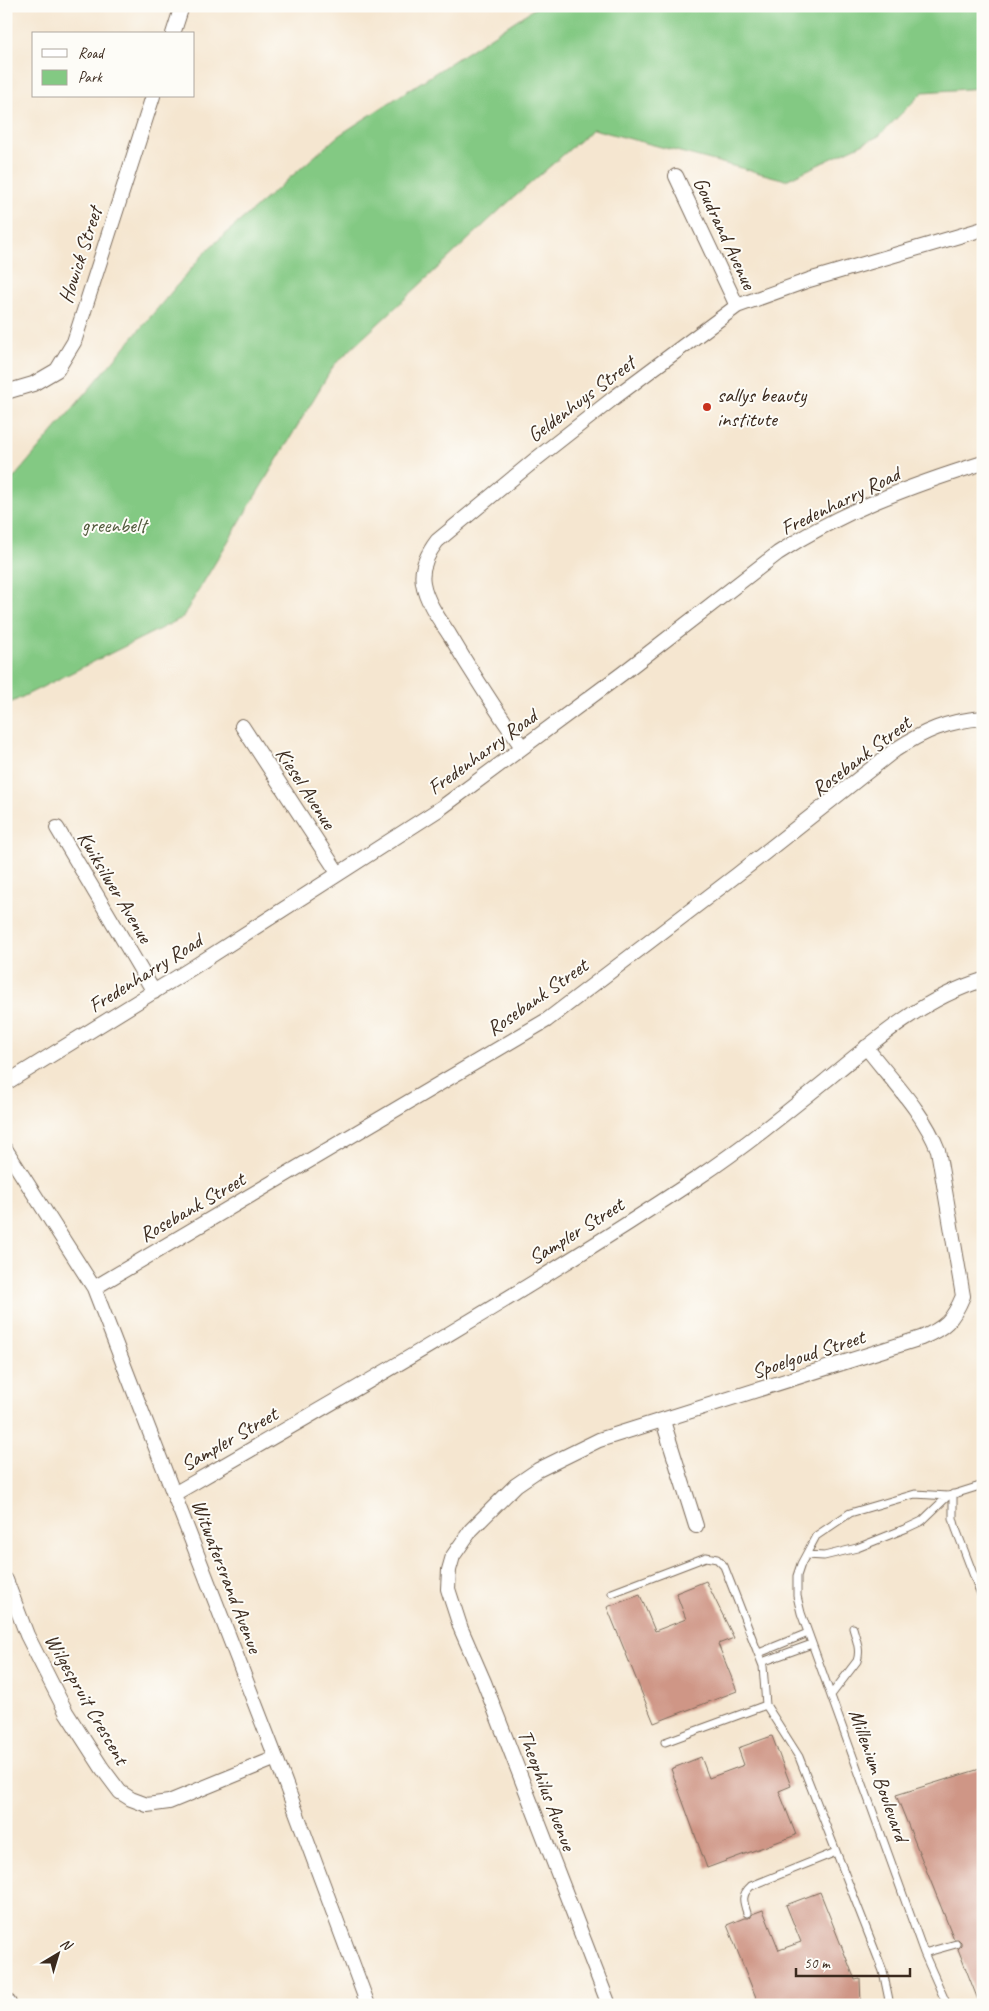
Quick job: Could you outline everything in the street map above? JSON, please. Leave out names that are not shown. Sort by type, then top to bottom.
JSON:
[{"type":"street","points":[[174,32],[182,6]]},
{"type":"street","name":"Howick Street","points":[[6,392],[33,384],[57,370],[74,342],[151,98]]},
{"type":"street","name":"Goudrand Avenue","points":[[676,176],[737,306]]},
{"type":"street","name":"Geldenhuys Street","points":[[522,747],[484,693],[431,605],[423,583],[423,569],[428,554],[437,541],[536,458],[737,306],[809,280],[983,229]]},
{"type":"street","name":"Fredenharry Road","points":[[6,1083],[154,992],[441,808],[624,673],[778,553],[804,536],[870,504],[944,475],[983,463]]},
{"type":"street","name":"Rosebank Street","points":[[94,1288],[547,1020],[738,874],[902,745],[936,727],[983,718]]},
{"type":"street","name":"Kiesel Avenue","points":[[242,726],[338,873]]},
{"type":"street","name":"Kwiksilwer Avenue","points":[[57,828],[154,992]]},
{"type":"street","name":"Sampler Street","points":[[174,1494],[387,1372],[699,1177],[760,1134],[907,1017],[958,987],[983,980]]},
{"type":"street","name":"Spoelgoud Street","points":[[448,1590],[449,1570],[453,1556],[471,1530],[516,1485],[538,1470],[599,1440],[664,1421],[921,1338],[935,1332],[948,1322],[957,1311],[963,1296],[962,1280],[938,1150],[932,1133],[923,1120],[866,1048]]},
{"type":"street","name":"Witwatersrand Avenue","points":[[6,1150],[94,1288],[276,1758],[368,2005]]},
{"type":"street","points":[[664,1421],[696,1526]]},
{"type":"street","name":"Wilgespruit Crescent","points":[[6,1580],[27,1636],[66,1712],[120,1792],[147,1805],[169,1802],[276,1758]]},
{"type":"street","name":"Theophilus Avenue","points":[[448,1590],[461,1629],[484,1682],[609,2005]]},
{"type":"lane","points":[[806,1556],[824,1556],[857,1548],[907,1528],[922,1521],[951,1495],[983,1484]]},
{"type":"lane","name":"Millenium Boulevard","points":[[947,2005],[924,1953],[800,1613],[797,1596],[797,1576],[816,1536],[850,1513],[915,1494],[951,1495]]},
{"type":"lane","points":[[951,1495],[956,1529],[983,1600]]},
{"type":"lane","points":[[612,1593],[706,1557],[717,1559],[727,1571],[762,1662],[766,1705],[799,1756],[883,1971],[890,2005]]},
{"type":"lane","points":[[831,1694],[857,1661],[859,1655],[853,1628]]},
{"type":"lane","points":[[759,1653],[808,1633]]},
{"type":"lane","points":[[762,1662],[812,1644]]},
{"type":"lane","points":[[665,1742],[766,1705]]},
{"type":"lane","points":[[747,1913],[743,1900],[744,1895],[751,1886],[836,1852]]},
{"type":"lane","points":[[924,1953],[956,1944]]},
{"type":"green space","name":"greenbelt","points":[[538,6],[983,6],[983,88],[923,92],[879,136],[786,180],[593,129],[503,207],[334,365],[182,618],[6,705],[6,487],[208,249],[338,136]]},
{"type":"building","points":[[706,1581],[734,1638],[718,1644],[737,1691],[654,1723],[607,1607],[640,1595],[655,1631],[686,1619],[676,1593]]},
{"type":"building","points":[[772,1736],[791,1786],[779,1791],[796,1835],[707,1868],[671,1769],[701,1757],[709,1778],[744,1765],[738,1748]]},
{"type":"building","points":[[983,1768],[983,2005],[980,2005],[958,1949],[961,1946],[961,1942],[958,1939],[954,1939],[896,1795]]},
{"type":"building","points":[[820,1892],[855,1980],[860,1979],[861,2005],[759,2005],[727,1925],[744,1918],[749,1918],[752,1914],[763,1910],[779,1950],[801,1942],[786,1905]]},
{"type":"place","name":"sallys beauty institute","points":[[707,407]]}]
